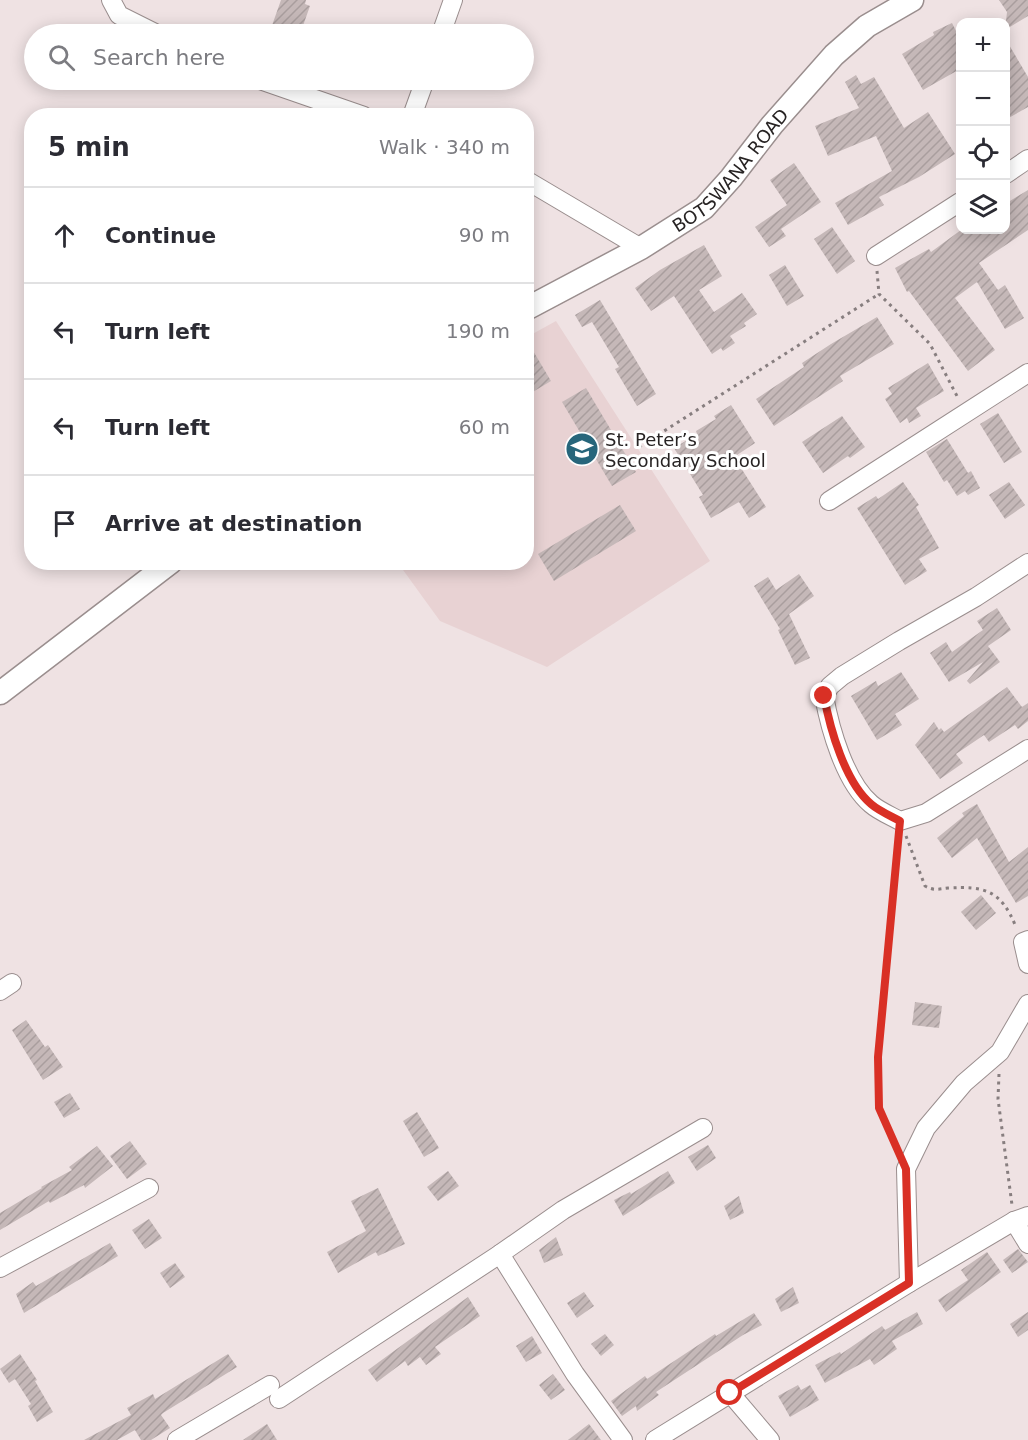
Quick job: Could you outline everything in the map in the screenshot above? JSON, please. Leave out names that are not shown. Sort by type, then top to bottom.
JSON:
[{"type":"street","points":[[111,0],[119,15],[137,24]]},
{"type":"street","points":[[445,24],[453,0]]},
{"type":"street","name":"BOTSWANA ROAD","points":[[534,305],[641,248],[704,208],[731,178],[772,125],[834,55],[867,26],[912,0]]},
{"type":"street","points":[[289,90],[341,108]]},
{"type":"street","points":[[415,108],[421,90]]},
{"type":"street","points":[[1010,171],[1028,159]]},
{"type":"street","points":[[534,185],[641,248]]},
{"type":"street","points":[[876,256],[956,205]]},
{"type":"street","points":[[829,501],[1028,373]]},
{"type":"street","points":[[1028,563],[976,597],[843,676],[830,686],[824,696],[836,741],[853,782],[871,804],[900,821],[926,813],[1028,749]]},
{"type":"street","points":[[0,693],[161,570]]},
{"type":"street","points":[[1025,941],[1028,964]]},
{"type":"street","points":[[909,1283],[906,1169],[926,1128],[964,1083],[1000,1052],[1028,1004]]},
{"type":"street","points":[[177,1440],[275,1392],[500,1254],[562,1210],[703,1128]]},
{"type":"street","points":[[0,1268],[149,1188]]},
{"type":"street","points":[[656,1440],[909,1283],[1021,1218],[1028,1244]]},
{"type":"street","points":[[500,1254],[575,1374],[622,1440]]},
{"type":"street","points":[[730,1393],[770,1440]]},
{"type":"path","points":[[876,256],[879,294],[930,344],[965,413]]},
{"type":"path","points":[[639,447],[879,294]]},
{"type":"path","points":[[900,821],[925,886],[932,890],[977,887],[995,894],[1014,920],[1025,941]]},
{"type":"path","points":[[900,821],[878,1068],[879,1108],[906,1169]]},
{"type":"path","points":[[1000,1052],[998,1099],[1021,1218]]},
{"type":"shaded area","name":"St. Peter’s Secondary School","points":[[556,321],[710,561],[547,667],[440,621],[403,570],[534,570],[534,333]]},
{"type":"building","points":[[281,0],[306,0],[305,4],[310,6],[304,24],[273,24]]},
{"type":"building","points":[[999,0],[1028,0],[1028,16],[1010,27],[1010,18],[1006,18],[1007,12]]},
{"type":"building","points":[[952,23],[956,31],[956,71],[923,90],[902,54],[934,35],[933,32]]},
{"type":"building","points":[[1010,46],[1028,77],[1028,107],[1010,117]]},
{"type":"building","points":[[856,75],[861,84],[874,77],[904,128],[928,112],[955,154],[919,177],[879,197],[884,205],[848,225],[835,203],[892,171],[876,136],[828,156],[815,126],[859,108],[845,82]]},
{"type":"building","points":[[794,163],[821,202],[781,229],[786,236],[769,247],[755,227],[787,205],[770,180]]},
{"type":"building","points":[[1028,190],[1028,230],[979,263],[998,290],[1005,285],[1024,318],[1005,329],[977,282],[955,298],[995,350],[968,371],[909,291],[907,292],[895,268],[929,249],[931,252],[956,234],[1010,234],[1010,201]]},
{"type":"building","points":[[832,227],[855,261],[837,274],[814,239]]},
{"type":"building","points":[[704,245],[722,276],[699,290],[714,312],[742,293],[757,314],[744,323],[746,326],[730,336],[735,343],[723,351],[721,348],[712,354],[674,296],[651,311],[635,288],[660,270]]},
{"type":"building","points":[[785,265],[804,296],[787,306],[769,275]]},
{"type":"building","points":[[600,300],[656,394],[637,406],[615,369],[619,367],[592,322],[582,327],[575,315]]},
{"type":"building","points":[[877,317],[894,344],[840,376],[843,381],[774,426],[756,399],[804,367],[802,363]]},
{"type":"building","points":[[534,352],[551,381],[534,391]]},
{"type":"building","points":[[928,363],[944,391],[916,408],[921,416],[909,423],[907,418],[900,423],[885,399],[892,394],[888,388]]},
{"type":"building","points":[[586,388],[636,472],[612,486],[562,402]]},
{"type":"building","points":[[731,405],[755,443],[734,457],[766,507],[749,518],[739,502],[711,518],[699,497],[703,495],[674,448],[697,434],[696,431],[716,419],[714,416]]},
{"type":"building","points":[[998,413],[1022,452],[1004,463],[980,424]]},
{"type":"building","points":[[842,416],[865,447],[823,473],[802,442]]},
{"type":"building","points":[[947,439],[968,473],[971,471],[980,488],[968,495],[965,491],[957,496],[947,480],[944,482],[926,452]]},
{"type":"building","points":[[903,482],[919,505],[916,507],[939,548],[919,559],[927,571],[905,585],[857,508],[876,496],[878,499]]},
{"type":"building","points":[[1009,482],[1025,505],[1005,519],[989,495]]},
{"type":"building","points":[[620,505],[636,531],[554,581],[538,554]]},
{"type":"building","points":[[799,574],[814,596],[789,614],[810,658],[795,665],[778,630],[780,629],[754,586],[768,577],[776,590]]},
{"type":"building","points":[[997,608],[1011,630],[988,646],[1000,662],[970,684],[967,681],[983,662],[949,682],[930,653],[946,642],[952,652],[983,630],[977,621]]},
{"type":"building","points":[[901,672],[919,699],[895,714],[902,725],[877,740],[851,696],[876,681],[878,686]]},
{"type":"building","points":[[1007,687],[1022,707],[1028,703],[1028,721],[1018,729],[1015,725],[989,742],[984,735],[956,754],[963,763],[940,779],[915,745],[934,722],[939,730],[941,728],[944,732]]},
{"type":"building","points":[[977,804],[1009,862],[1028,847],[1028,896],[1016,903],[977,838],[952,858],[937,838],[964,816],[962,813]]},
{"type":"building","points":[[981,895],[996,913],[976,930],[961,912]]},
{"type":"building","points":[[915,1002],[942,1006],[939,1028],[912,1025]]},
{"type":"building","points":[[26,1020],[45,1047],[48,1045],[63,1067],[43,1080],[12,1030]]},
{"type":"building","points":[[70,1093],[80,1109],[64,1118],[54,1102]]},
{"type":"building","points":[[417,1112],[439,1148],[424,1157],[403,1121]]},
{"type":"building","points":[[130,1141],[147,1164],[127,1179],[110,1156]]},
{"type":"building","points":[[708,1145],[716,1158],[697,1171],[688,1157]]},
{"type":"building","points":[[97,1146],[113,1166],[85,1188],[84,1185],[50,1203],[49,1201],[0,1230],[0,1213],[72,1170],[69,1167]]},
{"type":"building","points":[[448,1171],[459,1186],[438,1201],[427,1187]]},
{"type":"building","points":[[668,1171],[675,1183],[623,1216],[614,1200],[630,1192],[631,1194]]},
{"type":"building","points":[[378,1188],[405,1244],[378,1256],[376,1252],[338,1273],[327,1252],[366,1231],[351,1201]]},
{"type":"building","points":[[739,1196],[744,1213],[730,1220],[724,1206]]},
{"type":"building","points":[[149,1219],[162,1238],[145,1249],[132,1230]]},
{"type":"building","points":[[556,1237],[563,1255],[544,1263],[539,1250]]},
{"type":"building","points":[[110,1243],[118,1256],[24,1313],[16,1294],[33,1282],[36,1286]]},
{"type":"building","points":[[1018,1249],[1028,1262],[1012,1273],[1003,1260]]},
{"type":"building","points":[[987,1252],[1001,1272],[946,1312],[938,1300],[968,1280],[961,1270]]},
{"type":"building","points":[[175,1263],[185,1277],[170,1288],[160,1273]]},
{"type":"building","points":[[793,1287],[799,1303],[781,1312],[775,1299]]},
{"type":"building","points":[[584,1292],[594,1306],[577,1318],[567,1303]]},
{"type":"building","points":[[468,1297],[480,1316],[435,1347],[441,1354],[426,1365],[420,1357],[408,1366],[405,1361],[377,1382],[368,1370]]},
{"type":"building","points":[[917,1312],[923,1324],[892,1341],[897,1349],[874,1365],[870,1359],[825,1383],[815,1365],[840,1352],[841,1354],[882,1326],[885,1330]]},
{"type":"building","points":[[1028,1312],[1028,1330],[1018,1337],[1010,1324]]},
{"type":"building","points":[[754,1313],[762,1325],[656,1392],[659,1395],[637,1411],[636,1406],[622,1416],[611,1401],[645,1376],[647,1379],[715,1334],[716,1336]]},
{"type":"building","points":[[605,1334],[614,1345],[601,1356],[591,1344]]},
{"type":"building","points":[[532,1336],[542,1353],[526,1362],[516,1346]]},
{"type":"building","points":[[20,1354],[37,1380],[35,1381],[53,1412],[37,1422],[28,1406],[31,1404],[15,1379],[9,1383],[0,1369]]},
{"type":"building","points":[[228,1354],[237,1367],[163,1413],[161,1415],[170,1428],[151,1440],[141,1440],[135,1430],[117,1440],[84,1440],[131,1415],[127,1408],[153,1394],[155,1399]]},
{"type":"building","points":[[553,1374],[565,1390],[551,1400],[539,1385]]},
{"type":"building","points":[[798,1385],[801,1390],[810,1385],[819,1400],[790,1417],[778,1396]]},
{"type":"building","points":[[267,1424],[277,1440],[243,1440]]},
{"type":"building","points":[[589,1424],[601,1440],[568,1440]]},
{"type":"place","name":"St. Peter’s Secondary School","points":[[582,449]]},
{"type":"route","points":[[730,1393],[909,1283],[906,1169],[879,1108],[878,1057],[900,821],[871,804],[853,782],[836,741],[824,696]]}]
